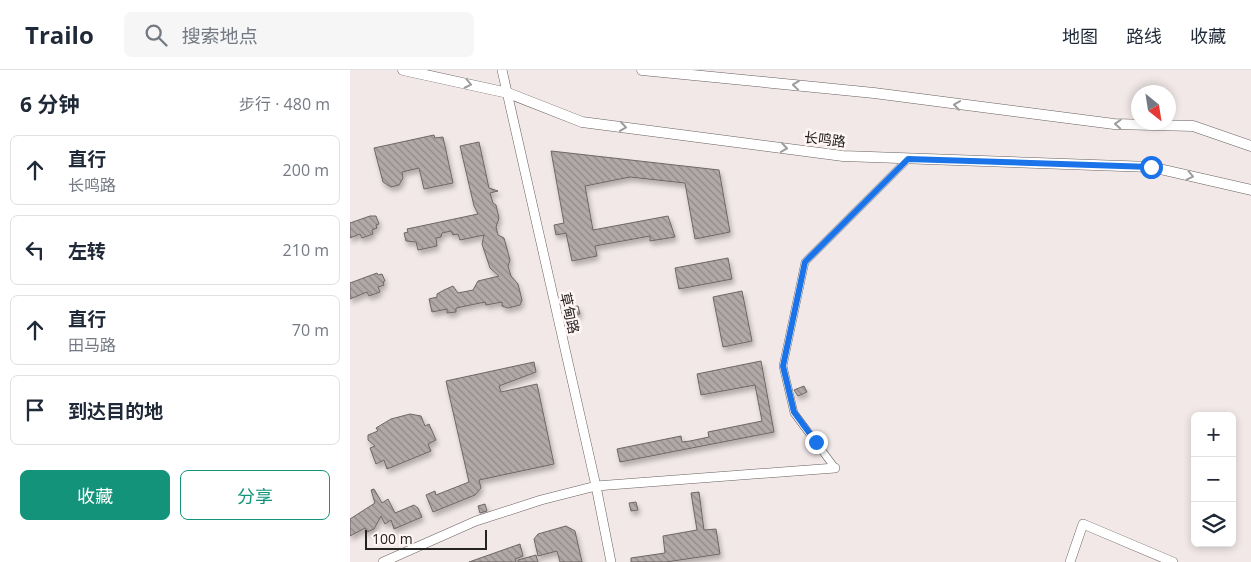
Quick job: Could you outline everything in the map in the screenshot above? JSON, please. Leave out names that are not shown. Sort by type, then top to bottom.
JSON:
[{"type":"main road","name":"长鸣路","points":[[403,70],[508,93],[582,122],[843,156],[1151,167],[1251,190]]},
{"type":"main road","points":[[642,70],[874,92],[1114,124],[1193,126],[1251,146]]},
{"type":"street","name":"草甸路","points":[[502,70],[533,215],[596,486],[611,562]]},
{"type":"street","points":[[835,468],[794,412],[783,366],[805,262],[908,159]]},
{"type":"street","points":[[383,562],[476,521],[541,500],[596,486],[835,468]]},
{"type":"street","points":[[1070,562],[1084,524],[1172,562]]},
{"type":"building","points":[[434,135],[435,138],[443,137],[453,183],[424,189],[419,168],[402,172],[403,178],[399,185],[391,187],[383,182],[374,148]]},
{"type":"building","points":[[479,142],[489,188],[498,191],[490,193],[493,203],[496,205],[499,218],[496,227],[498,235],[504,238],[510,260],[508,266],[511,276],[518,284],[522,300],[520,305],[508,308],[502,306],[502,302],[486,305],[485,302],[456,308],[456,312],[447,313],[447,309],[432,312],[429,299],[437,297],[437,294],[444,290],[453,286],[458,293],[473,290],[478,281],[499,276],[490,268],[482,244],[484,235],[460,240],[458,234],[453,235],[451,231],[442,233],[441,237],[436,238],[437,246],[418,250],[416,242],[406,241],[404,233],[408,232],[407,229],[478,214],[474,206],[460,146]]},
{"type":"building","points":[[551,151],[719,170],[730,232],[695,239],[685,183],[630,177],[585,186],[593,230],[668,216],[675,237],[650,241],[650,236],[595,246],[597,256],[572,261],[566,233],[556,235],[554,225],[564,223]]},
{"type":"building","points":[[370,216],[376,216],[379,224],[376,225],[377,228],[372,230],[373,234],[362,238],[360,234],[350,238],[350,223]]},
{"type":"building","points":[[728,258],[732,279],[679,289],[675,268]]},
{"type":"building","points":[[377,273],[378,275],[382,274],[385,281],[383,282],[384,285],[378,287],[380,292],[369,296],[367,292],[350,299],[350,283]]},
{"type":"building","points":[[742,291],[752,341],[723,347],[713,297]]},
{"type":"building","points":[[578,306],[580,314],[573,315],[571,307]]},
{"type":"building","points":[[761,361],[774,432],[620,462],[617,449],[681,436],[682,442],[690,441],[709,437],[708,432],[762,421],[755,385],[701,395],[697,374]]},
{"type":"building","points":[[534,362],[536,372],[499,386],[501,392],[537,384],[554,464],[479,480],[481,488],[475,495],[433,512],[426,495],[435,491],[436,495],[469,482],[446,381]]},
{"type":"building","points":[[804,386],[807,392],[798,396],[794,390]]},
{"type":"building","points":[[410,414],[421,416],[425,426],[429,424],[436,440],[428,444],[431,451],[387,469],[384,460],[376,464],[370,448],[375,446],[368,440],[368,435],[378,431],[376,428],[391,419]]},
{"type":"building","points":[[374,489],[382,503],[388,499],[395,513],[414,505],[418,508],[422,517],[394,529],[391,520],[385,524],[381,516],[374,529],[367,532],[365,528],[350,536],[350,519],[375,503],[371,490]]},
{"type":"building","points":[[699,492],[704,530],[716,529],[720,554],[666,562],[631,562],[631,558],[665,553],[663,536],[697,530],[691,493]]},
{"type":"building","points":[[636,502],[638,510],[631,511],[629,503]]},
{"type":"building","points":[[485,504],[487,511],[480,513],[478,506]]},
{"type":"building","points":[[566,526],[575,531],[582,562],[560,562],[557,551],[538,556],[534,539],[538,534]]},
{"type":"building","points":[[520,544],[523,556],[515,559],[516,562],[469,562]]},
{"type":"building","points":[[536,555],[538,562],[518,562],[518,560]]},
{"type":"route","points":[[816,442],[794,412],[783,366],[805,262],[908,159],[1151,167]]}]
